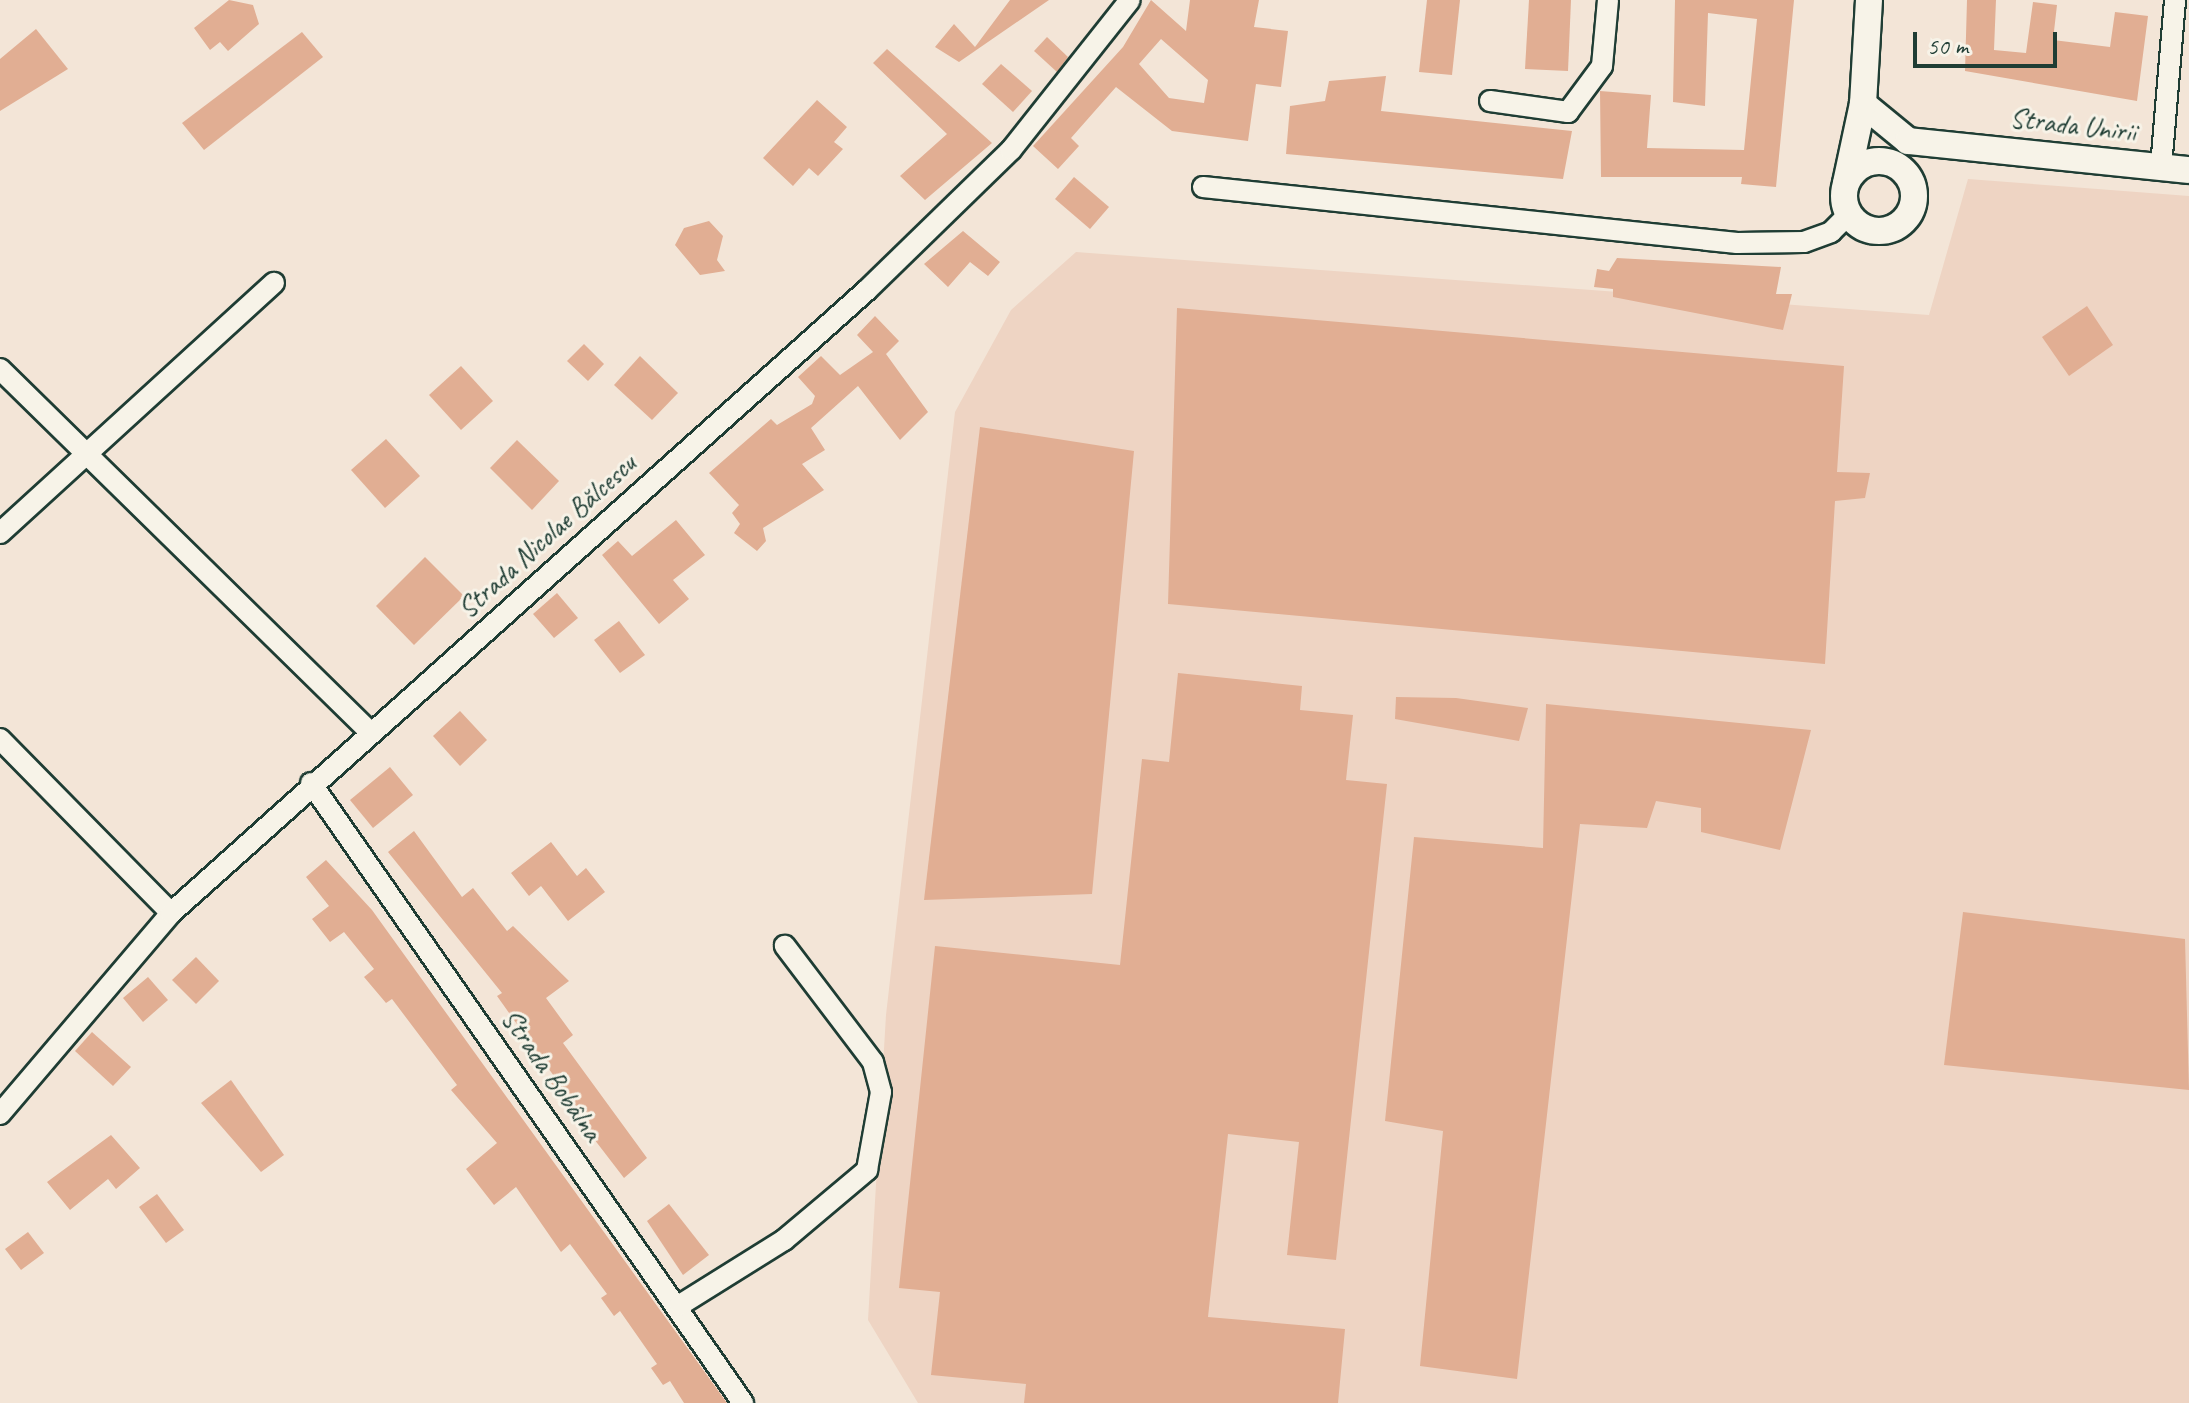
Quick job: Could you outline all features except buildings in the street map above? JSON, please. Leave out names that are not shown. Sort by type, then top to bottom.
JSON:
[{"type":"main road","points":[[1863,104],[1900,171],[1910,212],[1896,226],[1875,231],[1849,214],[1846,183],[1863,104],[1869,0]]},
{"type":"main road","name":"Strada Unirii","points":[[1863,104],[1898,138],[1921,143],[2189,170]]},
{"type":"main road","points":[[1900,171],[1921,143]]},
{"type":"main road","points":[[1846,183],[1870,162],[1900,171],[1950,144]]},
{"type":"street","name":"Strada Nicolae Bălcescu","points":[[0,1114],[171,913],[369,731],[867,290],[1011,150],[1130,0]]},
{"type":"street","points":[[1490,101],[1568,112],[1602,66],[1608,0]]},
{"type":"street","points":[[2161,167],[2175,0]]},
{"type":"street","points":[[1203,187],[1737,243],[1804,242],[1831,232],[1849,214]]},
{"type":"street","points":[[0,533],[85,452],[274,283]]},
{"type":"street","points":[[0,369],[369,731]]},
{"type":"street","points":[[0,739],[171,913]]},
{"type":"street","name":"Strada Bobâlna","points":[[311,783],[680,1305],[743,1403]]},
{"type":"street","points":[[680,1305],[784,1240],[867,1170],[881,1092],[873,1062],[785,946]]},
{"type":"shaded area","points":[[1968,179],[2189,196],[2189,1403],[918,1403],[868,1320],[886,1015],[955,412],[1011,310],[1076,252],[1929,315]]}]
